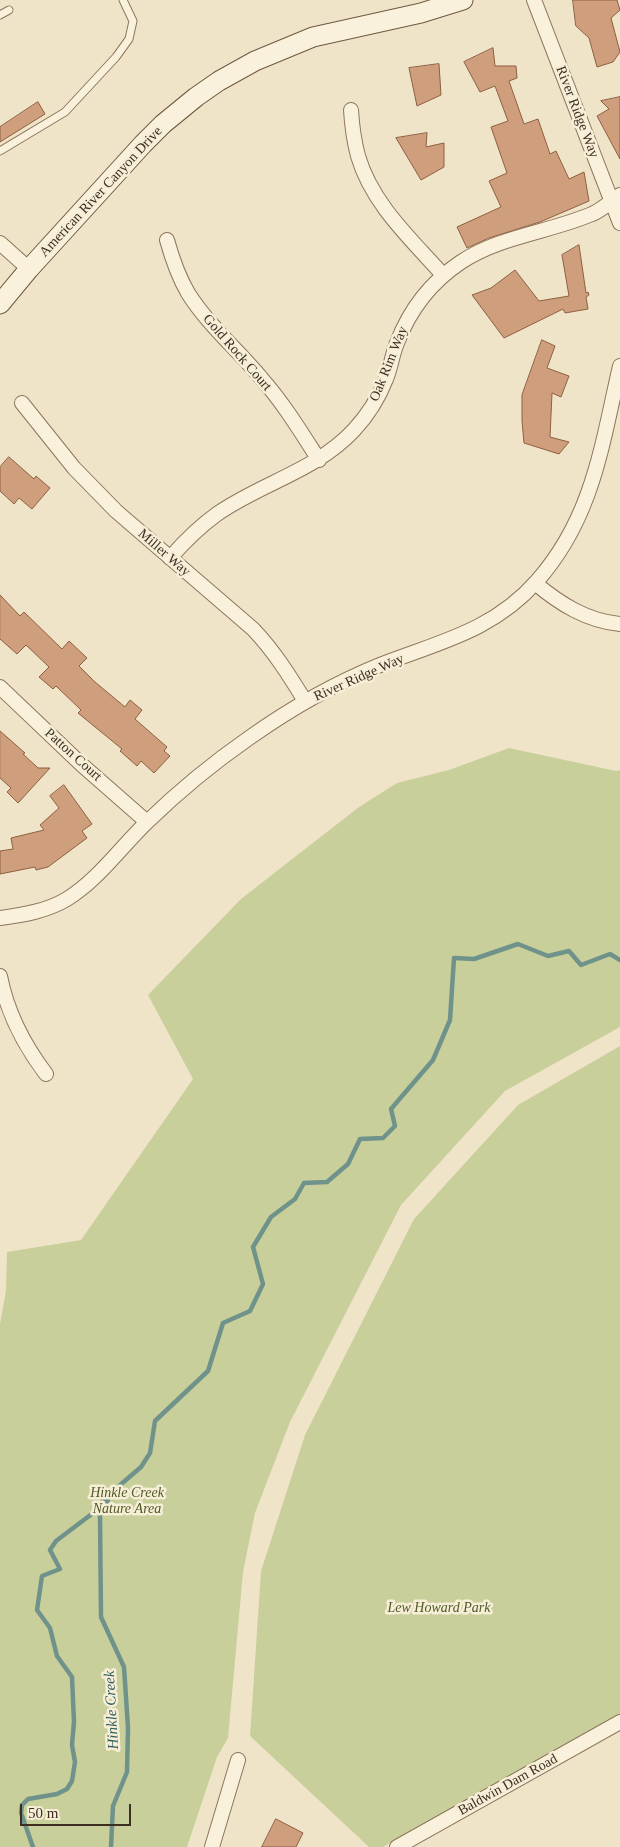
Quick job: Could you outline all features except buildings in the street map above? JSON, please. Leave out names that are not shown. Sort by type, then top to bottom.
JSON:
[{"type":"main road","name":"American River Canyon Drive","points":[[0,304],[29,269],[143,144],[163,124],[196,97],[220,81],[255,61],[313,37],[421,12],[463,0]]},
{"type":"street","name":"River Ridge Way","points":[[534,0],[616,198],[620,223]]},
{"type":"street","points":[[351,110],[353,134],[358,157],[378,200],[443,275]]},
{"type":"street","name":"Oak Rim Way","points":[[170,558],[192,534],[216,514],[319,460],[344,440],[370,410],[386,378],[397,343],[407,320],[425,293],[443,275],[471,256],[490,247],[594,214],[616,198]]},
{"type":"street","name":"Gold Rock Court","points":[[167,240],[177,271],[196,305],[263,380],[291,417],[319,460]]},
{"type":"street","points":[[0,244],[29,269]]},
{"type":"street","name":"River Ridge Way","points":[[0,918],[42,910],[68,898],[90,881],[147,822],[233,749],[279,716],[338,684],[468,633],[510,606],[535,583],[565,545],[587,500],[620,366]]},
{"type":"street","name":"Miller Way","points":[[22,403],[74,468],[116,511],[253,629],[281,661],[305,701]]},
{"type":"street","points":[[535,583],[552,597],[573,610],[593,618],[620,624]]},
{"type":"street","name":"Patton Court","points":[[0,687],[82,765],[147,822]]},
{"type":"street","points":[[0,976],[17,1028],[46,1074]]},
{"type":"street","name":"Baldwin Dam Road","points":[[397,1847],[620,1722]]},
{"type":"street","points":[[212,1847],[238,1760]]},
{"type":"lane","points":[[0,151],[65,112],[116,57],[129,39],[132,21],[123,0]]},
{"type":"lane","points":[[0,15],[9,10]]},
{"type":"green space","name":"Hinkle Creek Nature Area","points":[[509,748],[616,771],[620,770],[620,1027],[505,1091],[401,1205],[290,1422],[255,1513],[243,1572],[228,1738],[217,1757],[187,1847],[0,1847],[0,1324],[6,1291],[7,1252],[81,1240],[193,1079],[148,995],[241,899],[359,807],[397,783],[449,770]]},
{"type":"green space","name":"Lew Howard Park","points":[[620,1046],[620,1714],[383,1847],[369,1847],[250,1736],[261,1571],[305,1435],[414,1219],[518,1105]]},
{"type":"waterway","name":"Hinkle Creek","points":[[111,1847],[113,1806],[127,1772],[128,1728],[124,1667],[101,1617],[100,1515],[112,1492],[141,1467],[150,1453],[155,1421],[208,1371],[223,1323],[250,1311],[263,1284],[253,1247],[271,1217],[295,1199],[304,1183],[327,1182],[348,1164],[360,1139],[383,1138],[395,1126],[391,1109],[433,1060],[450,1020],[454,958],[474,959],[518,944],[548,956],[569,951],[581,965],[610,954],[620,960]]},
{"type":"waterway","points":[[33,1847],[21,1813],[22,1805],[28,1799],[57,1794],[67,1789],[72,1781],[75,1762],[72,1745],[74,1722],[72,1677],[57,1656],[50,1628],[37,1610],[42,1576],[60,1569],[50,1550],[56,1541],[97,1510],[107,1493],[112,1492]]}]
